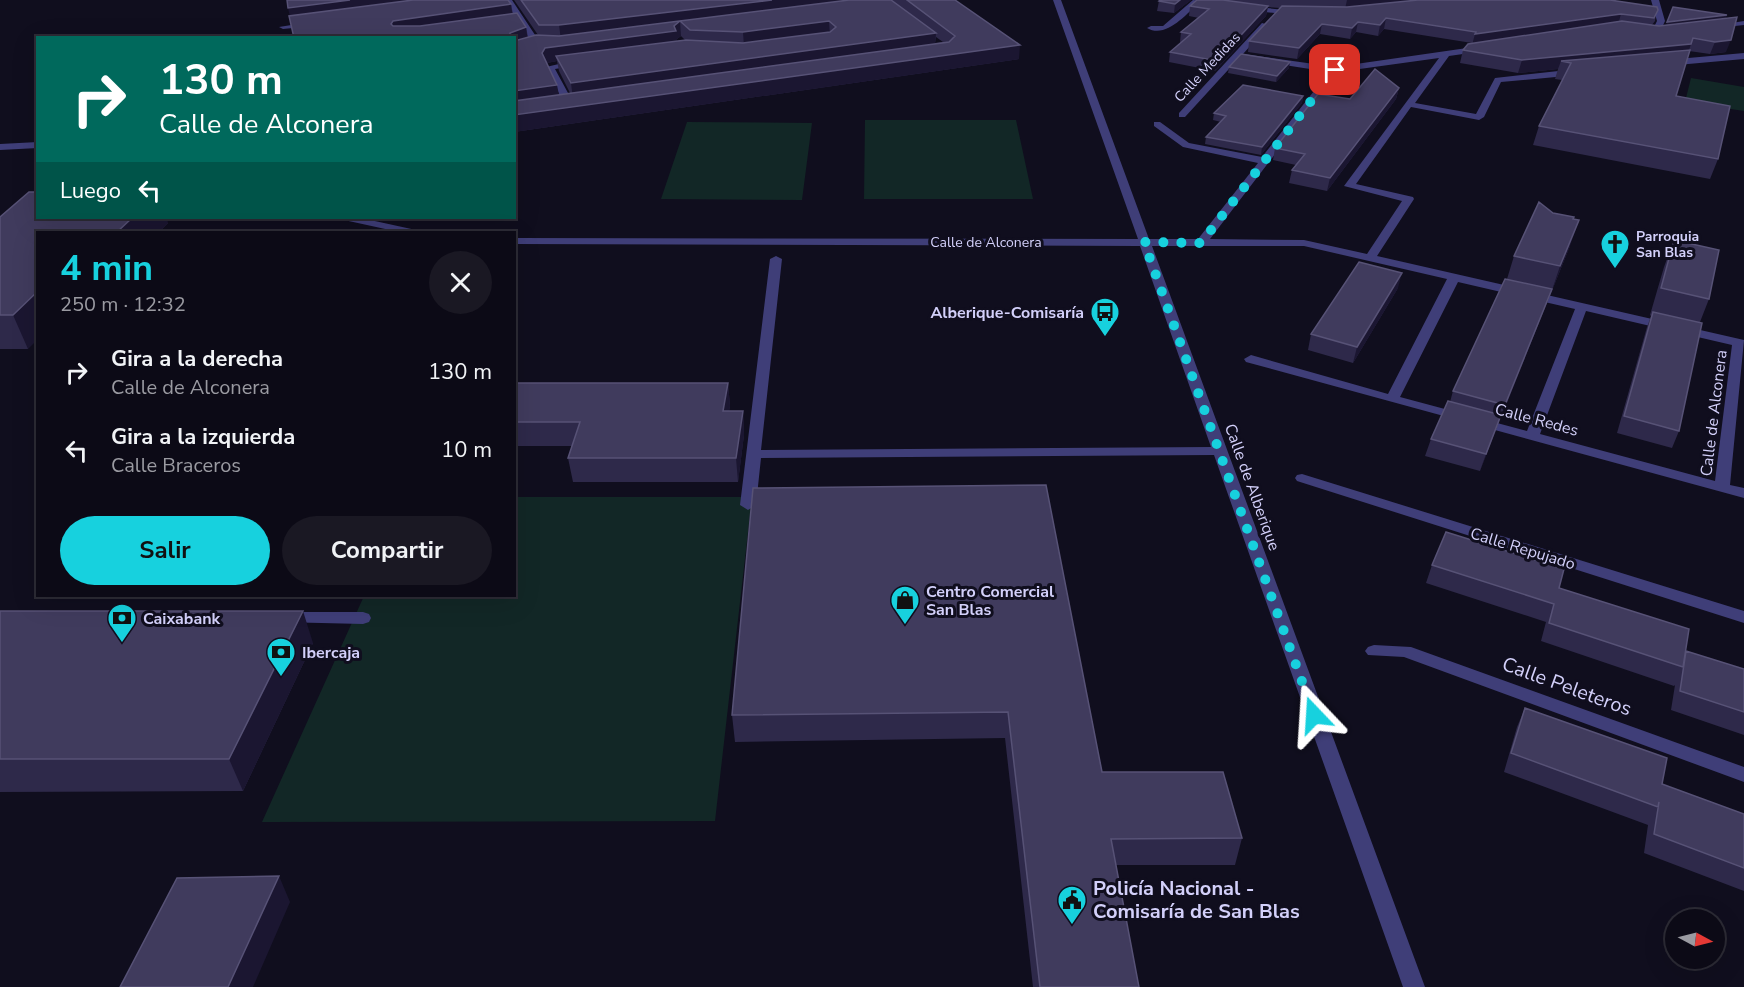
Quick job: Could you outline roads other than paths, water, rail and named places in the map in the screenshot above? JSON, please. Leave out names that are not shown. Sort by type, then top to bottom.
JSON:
[{"type":"street","points":[[508,0],[522,22],[541,44],[527,48]]},
{"type":"street","name":"Calle de Alberique","points":[[1057,0],[1414,987]]},
{"type":"street","points":[[1151,28],[1165,28],[1197,0],[1220,4]]},
{"type":"street","points":[[1655,0],[1661,21],[1655,34]]},
{"type":"street","points":[[1243,7],[1300,13]]},
{"type":"street","name":"Calle Medidas","points":[[1182,115],[1277,12]]},
{"type":"street","points":[[511,24],[522,22]]},
{"type":"street","points":[[283,27],[316,23]]},
{"type":"street","points":[[1711,27],[1744,23]]},
{"type":"street","points":[[1636,32],[1666,33]]},
{"type":"street","points":[[1236,55],[1335,70],[1492,47]]},
{"type":"street","points":[[1370,258],[1409,199],[1349,186],[1446,54]]},
{"type":"street","points":[[1650,65],[1744,56]]},
{"type":"street","points":[[569,104],[550,67],[584,62]]},
{"type":"street","points":[[1201,243],[1335,70]]},
{"type":"street","points":[[1408,104],[1479,117],[1498,80],[1592,71]]},
{"type":"street","points":[[558,106],[581,103]]},
{"type":"street","points":[[1157,124],[1186,145],[1265,162]]},
{"type":"street","points":[[0,147],[36,145]]},
{"type":"street","points":[[352,219],[406,231]]},
{"type":"street","points":[[395,219],[400,230]]},
{"type":"street","name":"Calle de Alconera","points":[[516,241],[1304,243],[1742,343],[1722,487]]},
{"type":"street","points":[[748,505],[756,454],[776,259]]},
{"type":"street","points":[[1392,399],[1454,277]]},
{"type":"street","points":[[1532,437],[1582,306]]},
{"type":"street","name":"Calle Redes","points":[[1251,358],[1392,399],[1744,493]]},
{"type":"street","points":[[756,454],[1221,451]]},
{"type":"street","name":"Calle Repujado","points":[[1302,478],[1744,617]]},
{"type":"street","points":[[268,618],[363,618]]},
{"type":"street","name":"Calle Peleteros","points":[[1374,651],[1405,651],[1744,775]]},
{"type":"place","name":"Parroquia San Blas","points":[[1615,270]]},
{"type":"place","name":"Alberique-Comisaría","points":[[1105,338]]},
{"type":"place","name":"Centro Comercial San Blas","points":[[905,626]]},
{"type":"place","name":"Caixabank","points":[[122,644]]},
{"type":"place","name":"Ibercaja","points":[[281,678]]},
{"type":"place","name":"Policía Nacional - Comisaría de San Blas","points":[[1072,926]]}]
